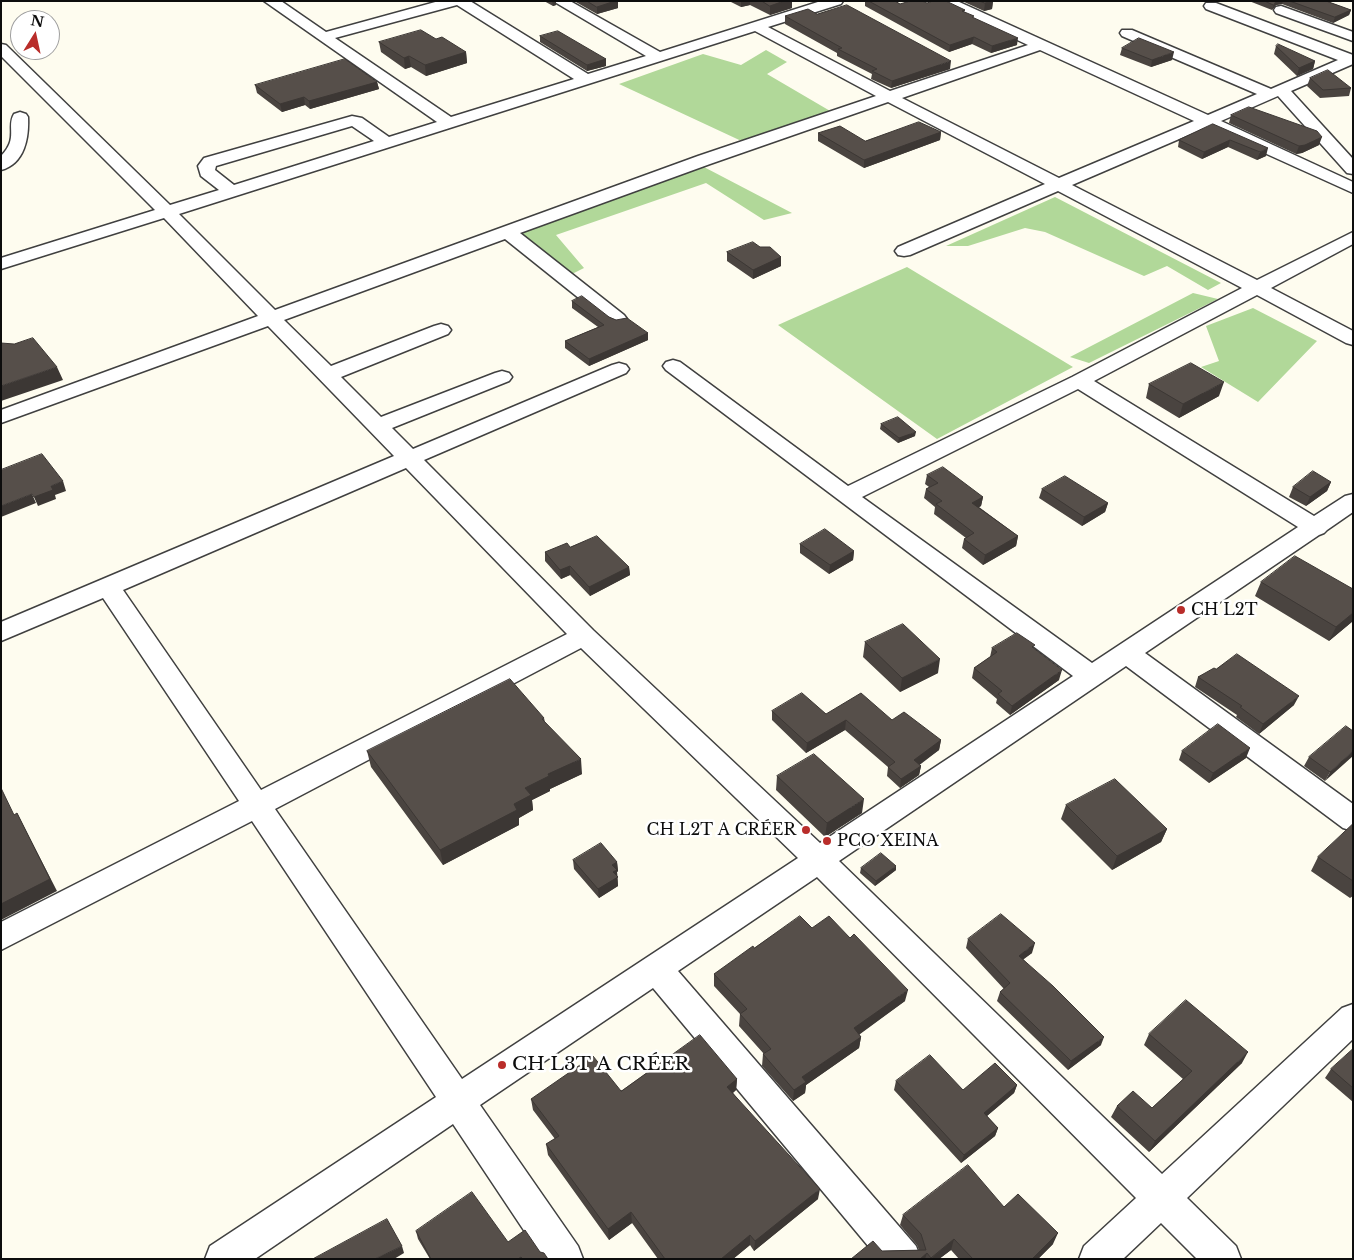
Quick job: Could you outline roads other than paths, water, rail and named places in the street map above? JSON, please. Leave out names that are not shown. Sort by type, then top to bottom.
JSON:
[{"type":"street","points":[[271,1],[449,123]]},
{"type":"street","points":[[324,38],[454,1]]},
{"type":"street","points":[[460,1],[588,80]]},
{"type":"street","points":[[560,1],[659,57]]},
{"type":"street","points":[[945,1],[1353,188]]},
{"type":"street","points":[[1224,1],[1210,6],[1352,60]]},
{"type":"street","points":[[1,264],[756,26],[841,3]]},
{"type":"street","points":[[1281,10],[1353,37]]},
{"type":"street","points":[[756,26],[888,98],[1258,288],[1353,339]]},
{"type":"street","points":[[1127,33],[1276,92],[1353,169]]},
{"type":"street","points":[[1,417],[704,160],[1041,45]]},
{"type":"street","points":[[1,48],[167,212],[584,636],[819,860],[1222,1259]]},
{"type":"street","points":[[904,251],[1352,60]]},
{"type":"street","points":[[950,61],[966,70]]},
{"type":"street","points":[[1,165],[14,153],[21,142],[20,117]]},
{"type":"street","points":[[231,192],[207,172],[206,166],[210,162],[347,121],[356,122],[387,143]]},
{"type":"street","points":[[508,232],[617,319]]},
{"type":"street","points":[[846,496],[1080,381],[1353,237]]},
{"type":"street","points":[[327,374],[441,330]]},
{"type":"street","points":[[673,366],[1092,677]]},
{"type":"street","points":[[1,632],[109,588],[409,457],[620,369]]},
{"type":"street","points":[[378,426],[502,377]]},
{"type":"street","points":[[1080,381],[1316,528]]},
{"type":"street","points":[[223,1259],[1316,528],[1353,501]]},
{"type":"street","points":[[109,588],[565,1259]]},
{"type":"street","points":[[1,936],[584,636]]},
{"type":"street","points":[[1128,654],[1353,820]]},
{"type":"street","points":[[657,969],[903,1259]]},
{"type":"street","points":[[1097,1259],[1353,1018]]},
{"type":"place","name":"CH L2T","points":[[1181,610]]},
{"type":"place","name":"CH L2T A CRÉER","points":[[806,830]]},
{"type":"place","name":"PCO XEINA","points":[[827,841]]},
{"type":"place","name":"CH L3T A CRÉER","points":[[502,1065]]}]
